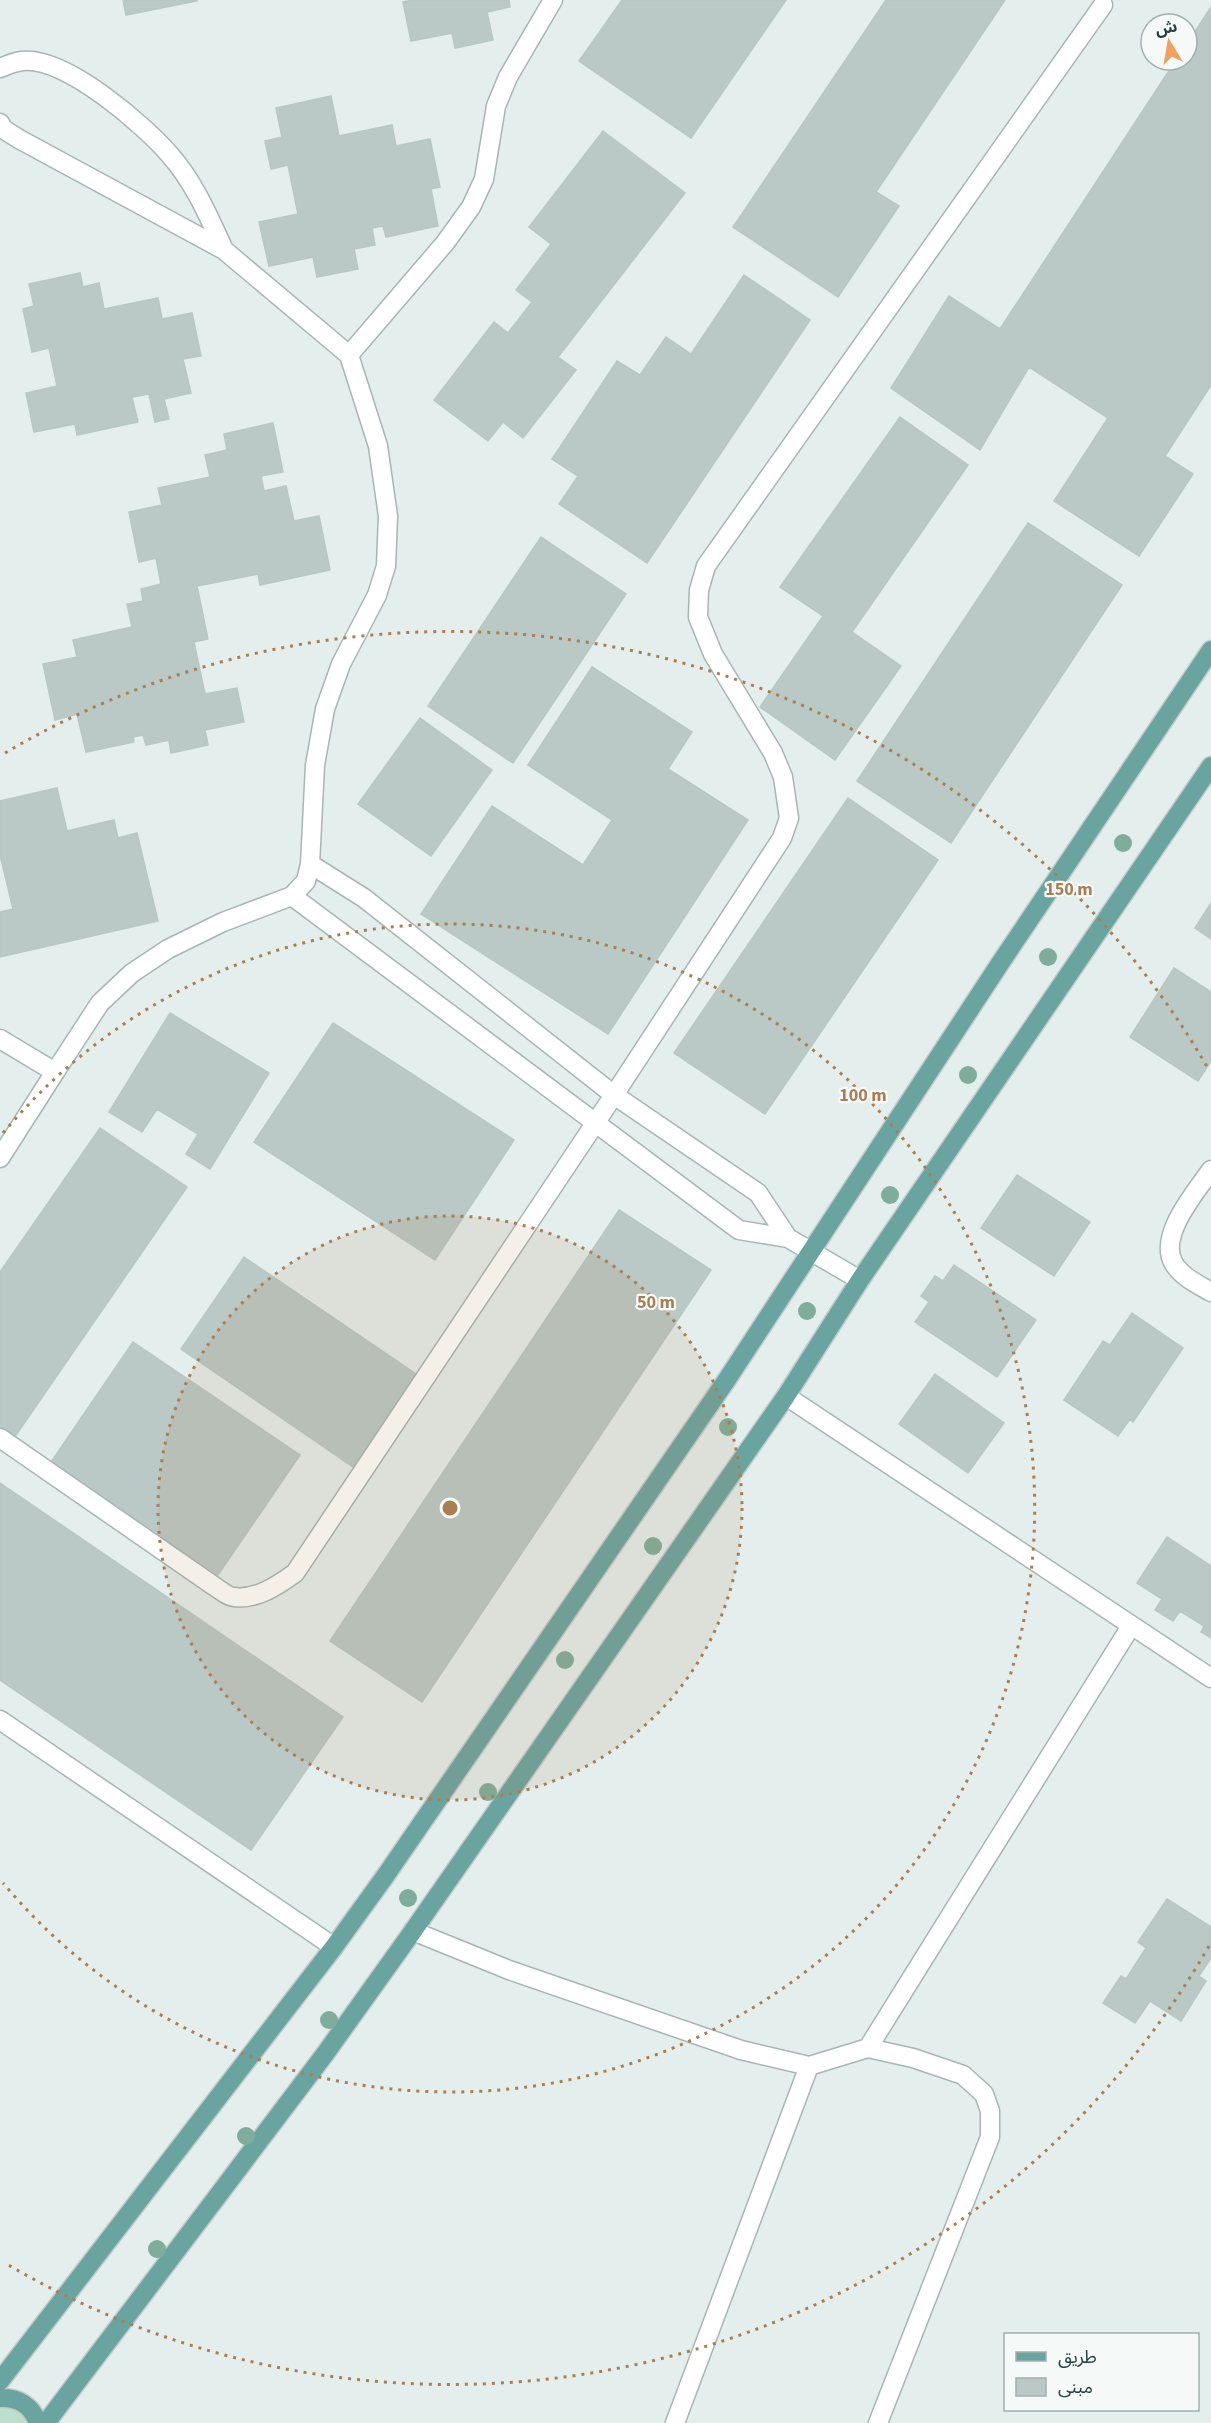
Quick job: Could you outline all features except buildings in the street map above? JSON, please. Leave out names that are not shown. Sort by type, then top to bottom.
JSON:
[{"type":"main road","points":[[0,2381],[334,1947],[719,1391],[1001,962],[1211,650]]},
{"type":"main road","points":[[46,2423],[325,2054],[413,1931],[786,1396],[860,1280],[1211,766]]},
{"type":"main road","points":[[0,2398],[13,2399],[28,2406],[38,2423]]},
{"type":"street","points":[[349,355],[445,243],[471,207],[484,179],[496,106],[508,77],[554,0]]},
{"type":"street","points":[[0,1438],[233,1598],[254,1595],[273,1588],[295,1573],[614,1095],[782,838],[789,818],[783,777],[773,753],[723,672],[704,636],[699,617],[699,590],[706,566],[1103,5]]},
{"type":"street","points":[[0,68],[23,60],[47,64],[79,78],[124,111],[171,155],[201,201],[224,250]]},
{"type":"street","points":[[0,123],[3,129],[29,144],[224,250],[349,355],[378,446],[388,516],[386,566],[377,596],[341,664],[325,709],[315,765],[310,864],[306,881],[292,896],[223,922],[168,950],[132,973],[100,1003],[0,1158]]},
{"type":"street","points":[[310,864],[364,898],[614,1095],[758,1193],[788,1238]]},
{"type":"street","points":[[292,896],[740,1230],[788,1238],[860,1280]]},
{"type":"street","points":[[0,1039],[55,1072]]},
{"type":"street","points":[[1211,1170],[1176,1221],[1170,1239],[1170,1250],[1174,1264],[1190,1279],[1211,1292]]},
{"type":"street","points":[[786,1396],[844,1432],[1211,1678]]},
{"type":"street","points":[[868,2048],[1131,1626]]},
{"type":"street","points":[[0,1720],[334,1947]]},
{"type":"street","points":[[413,1931],[509,1970],[730,2047],[809,2066],[868,2048],[913,2058],[963,2075],[984,2094],[990,2111],[990,2137],[878,2423]]},
{"type":"street","points":[[675,2423],[809,2066]]},
{"type":"green space","points":[[0,2406],[18,2408],[31,2423],[0,2423]]}]
